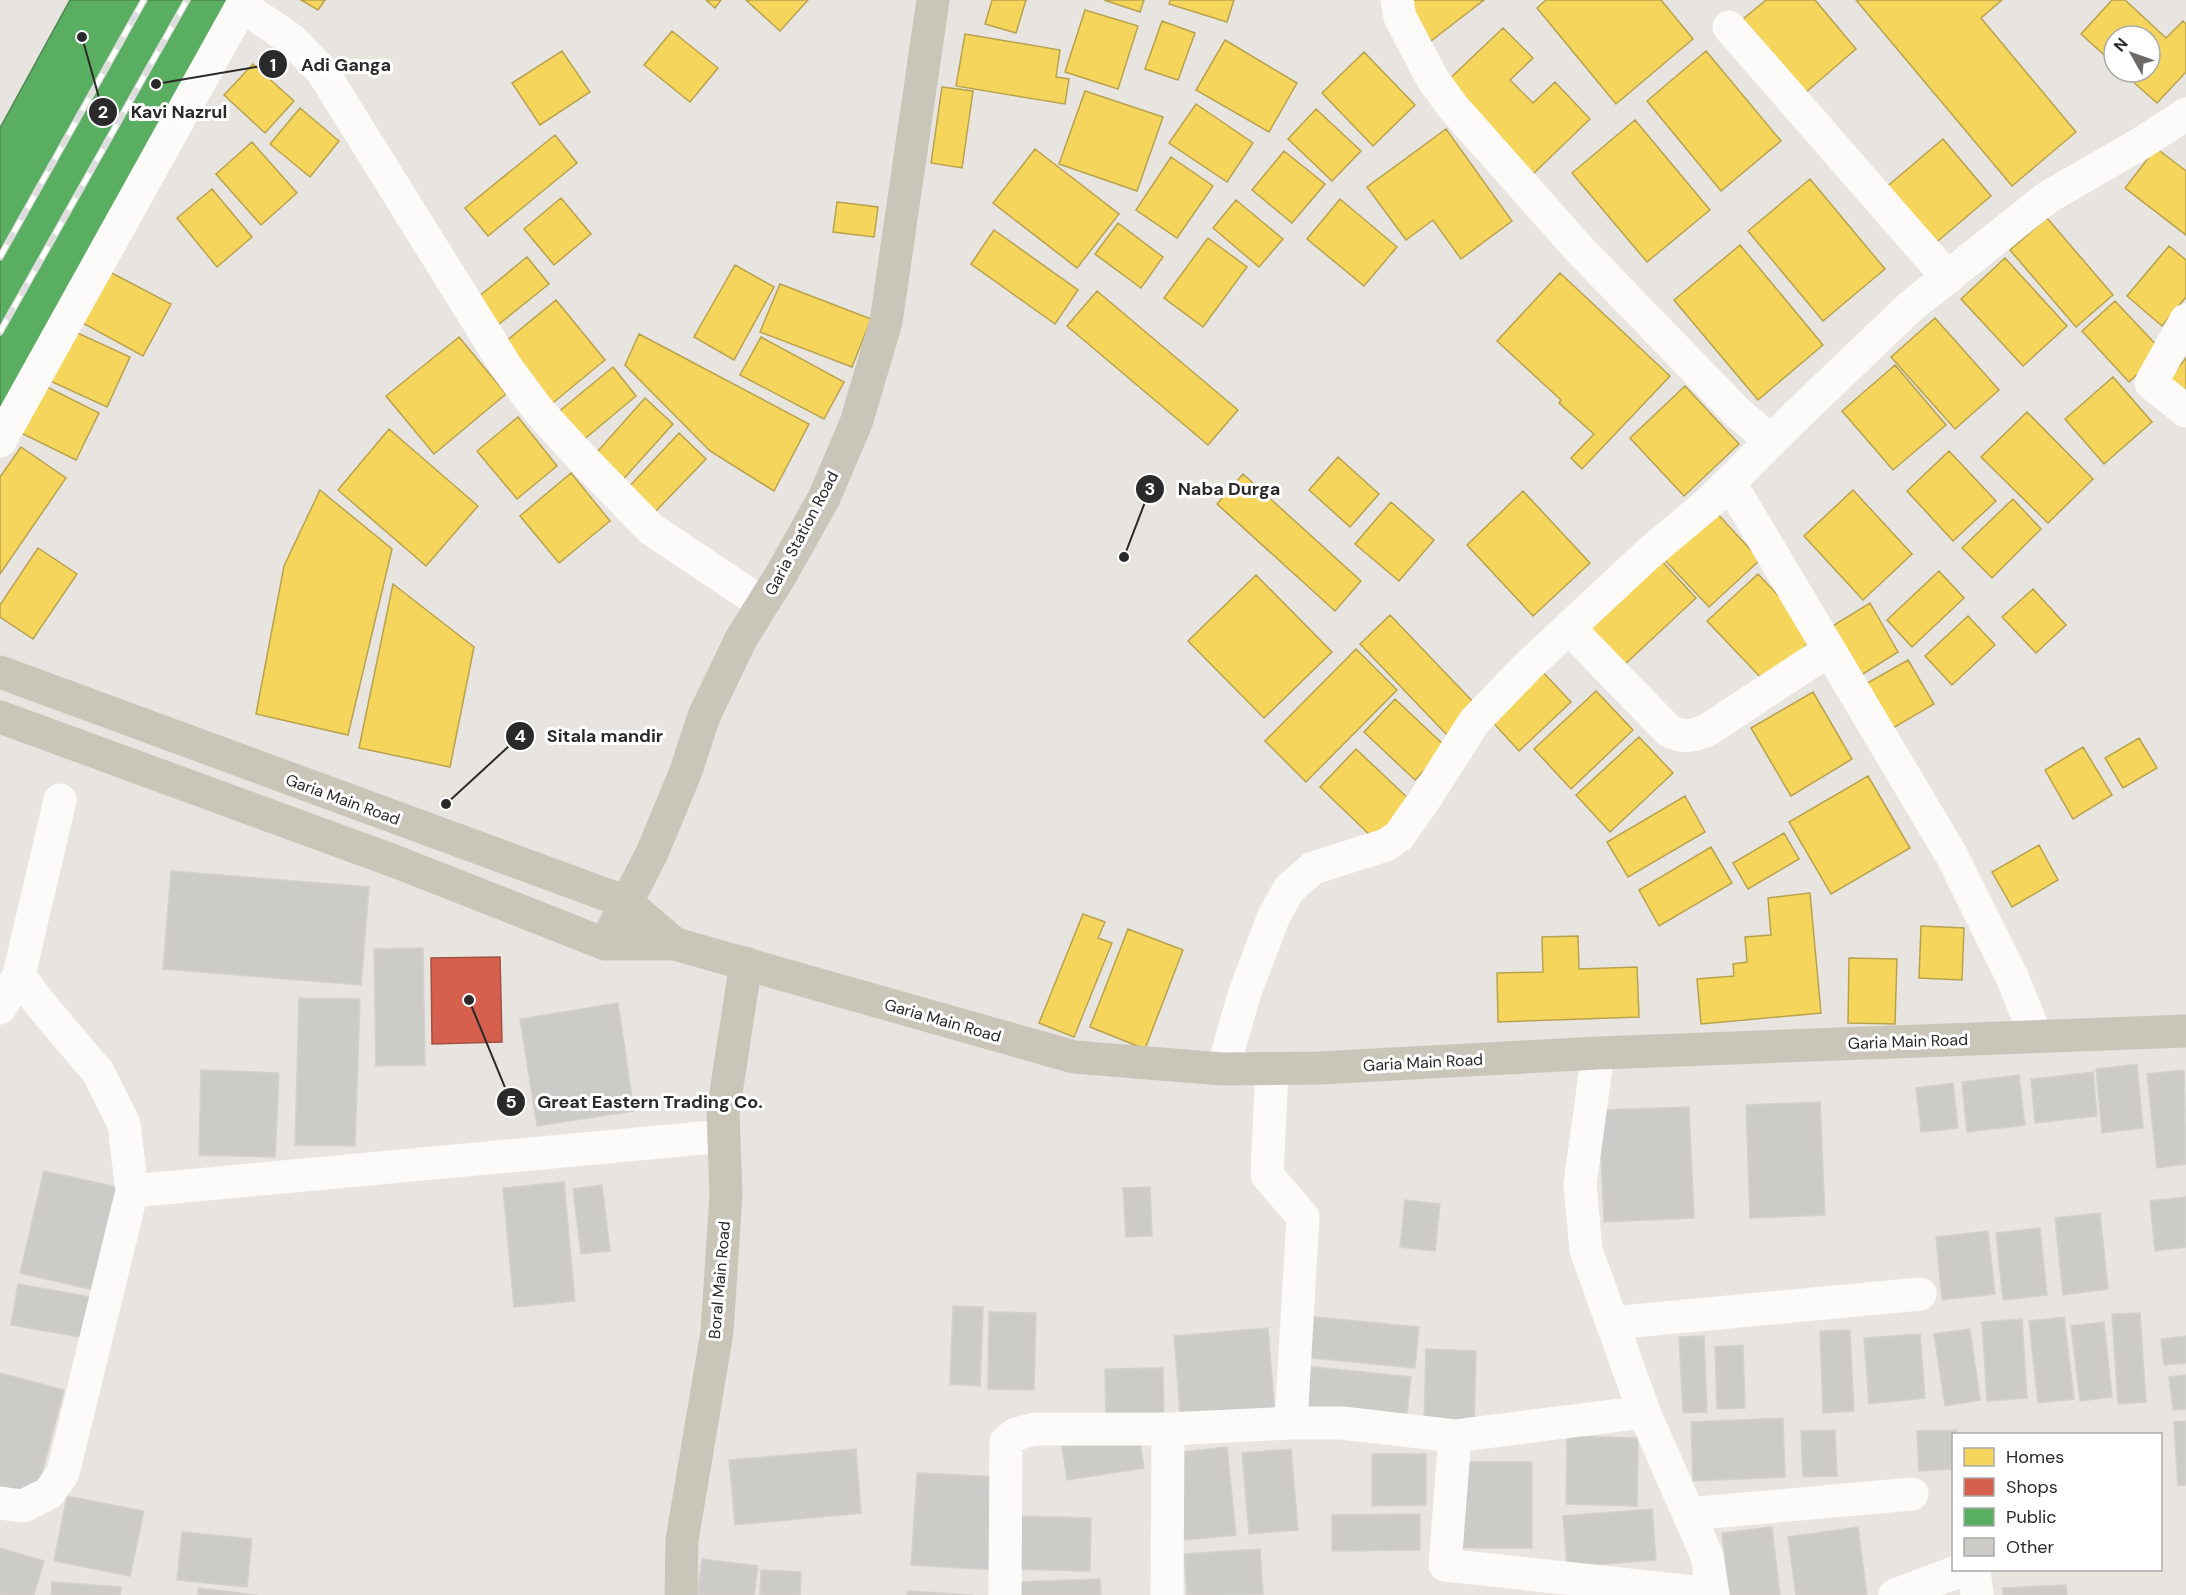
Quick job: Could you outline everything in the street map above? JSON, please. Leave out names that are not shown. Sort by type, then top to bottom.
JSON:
[{"type":"main road","name":"Garia Station Road","points":[[605,944],[656,842],[686,771],[704,716],[741,639],[824,498],[856,423],[886,322],[933,0]]},
{"type":"main road","name":"Garia Main Road","points":[[0,672],[626,902],[675,944]]},
{"type":"main road","name":"Garia Main Road","points":[[0,717],[394,861],[605,944],[675,944],[1074,1057],[1223,1069],[1319,1068],[1598,1053],[2186,1031]]},
{"type":"main road","name":"Boral Main Road","points":[[681,1595],[682,1539],[717,1332],[726,1195],[723,1112],[746,963]]},
{"type":"street","points":[[1397,0],[1400,17],[1427,68],[1453,108],[1580,250],[1737,412],[1772,441]]},
{"type":"street","points":[[0,441],[244,3],[292,40],[322,71],[507,368],[539,411],[651,530],[763,604]]},
{"type":"street","points":[[1729,27],[1948,278]]},
{"type":"street","points":[[1223,1069],[1244,995],[1274,916],[1289,888],[1313,868],[1386,845],[1399,836],[1474,722],[1527,667],[1648,554],[1711,501],[1910,308],[2048,197],[2181,122]]},
{"type":"street","points":[[2186,320],[2151,383],[2186,411]]},
{"type":"street","points":[[1730,483],[1952,856],[2012,977],[2036,1036]]},
{"type":"street","points":[[1570,629],[1669,731],[1679,736],[1692,736],[1706,731],[1829,650]]},
{"type":"street","points":[[0,1008],[19,975],[60,800]]},
{"type":"street","points":[[0,1503],[23,1506],[40,1498],[49,1493],[63,1473],[132,1191],[124,1124],[98,1072],[41,1005],[19,975]]},
{"type":"street","points":[[1455,1436],[1445,1565],[1713,1594],[1707,1556],[1644,1412],[1586,1250],[1580,1184],[1598,1053]]},
{"type":"street","points":[[1272,1068],[1267,1175],[1303,1217],[1291,1424]]},
{"type":"street","points":[[132,1191],[724,1136]]},
{"type":"street","points":[[1612,1323],[1920,1294]]},
{"type":"street","points":[[1005,1595],[1006,1442],[1016,1434],[1035,1430],[1342,1424],[1455,1436],[1644,1412]]},
{"type":"street","points":[[1167,1595],[1168,1429]]},
{"type":"street","points":[[1689,1514],[1912,1494]]},
{"type":"street","points":[[1895,1595],[1957,1571]]},
{"type":"street","points":[[1974,1571],[1977,1595]]},
{"type":"building: Homes","points":[[301,0],[325,0],[318,10]]},
{"type":"building: Homes","points":[[706,0],[721,0],[715,8]]},
{"type":"building: Homes","points":[[746,0],[808,0],[780,31]]},
{"type":"building: Homes","points":[[992,0],[1026,0],[1016,33],[985,24]]},
{"type":"building: Homes","points":[[1104,0],[1144,0],[1140,12]]},
{"type":"building: Homes","points":[[1170,0],[1234,0],[1227,22],[1169,4]]},
{"type":"building: Homes","points":[[1400,0],[1484,0],[1431,41]]},
{"type":"building: Homes","points":[[1546,0],[1661,0],[1693,39],[1616,104],[1537,8]]},
{"type":"building: Homes","points":[[1766,0],[1815,0],[1856,49],[1805,93],[1743,19]]},
{"type":"building: Homes","points":[[1856,0],[2002,0],[1981,18],[2076,132],[2012,186]]},
{"type":"building: Homes","points":[[2112,0],[2125,0],[2151,24],[2102,24],[2102,53],[2081,34]]},
{"type":"building: Homes","points":[[1085,10],[1138,26],[1118,89],[1065,72]]},
{"type":"building: Homes","points":[[1162,21],[1195,33],[1178,80],[1145,69]]},
{"type":"building: Homes","points":[[2183,21],[2186,24],[2186,72],[2157,103],[2136,84],[2162,84],[2162,34],[2166,38]]},
{"type":"building: Homes","points":[[1503,28],[1533,58],[1510,80],[1533,103],[1555,82],[1590,119],[1530,177],[1442,86]]},
{"type":"building: Homes","points":[[672,31],[718,68],[690,102],[644,65]]},
{"type":"building: Homes","points":[[965,34],[1060,50],[1056,77],[1069,79],[1065,104],[956,86]]},
{"type":"building: Homes","points":[[1225,40],[1297,83],[1269,132],[1196,90]]},
{"type":"building: Homes","points":[[562,51],[590,92],[540,125],[512,83]]},
{"type":"building: Homes","points":[[1706,51],[1781,141],[1721,191],[1647,101]]},
{"type":"building: Homes","points":[[1364,52],[1415,105],[1373,146],[1322,93]]},
{"type":"building: Homes","points":[[253,64],[294,101],[265,133],[224,95]]},
{"type":"building: Homes","points":[[942,87],[973,91],[962,168],[931,163]]},
{"type":"building: Homes","points":[[1085,91],[1163,117],[1137,191],[1059,164]]},
{"type":"building: Homes","points":[[1196,104],[1253,143],[1227,182],[1169,143]]},
{"type":"building: Homes","points":[[300,108],[339,141],[310,177],[270,144]]},
{"type":"building: Homes","points":[[1316,109],[1361,151],[1332,181],[1288,139]]},
{"type":"building: Homes","points":[[1635,120],[1710,210],[1647,262],[1572,173]]},
{"type":"building: Homes","points":[[1446,129],[1512,221],[1461,259],[1433,220],[1406,240],[1367,187]]},
{"type":"building: Homes","points":[[555,135],[577,163],[488,236],[465,208]]},
{"type":"building: Homes","points":[[1943,139],[1991,196],[1932,246],[1884,189]]},
{"type":"building: Homes","points":[[252,142],[297,193],[261,225],[216,174]]},
{"type":"building: Homes","points":[[2156,148],[2186,171],[2186,235],[2125,188]]},
{"type":"building: Homes","points":[[1035,149],[1119,214],[1077,268],[993,203]]},
{"type":"building: Homes","points":[[1284,151],[1325,184],[1292,223],[1252,190]]},
{"type":"building: Homes","points":[[1171,157],[1213,186],[1177,238],[1136,210]]},
{"type":"building: Homes","points":[[1810,179],[1885,269],[1823,321],[1748,231]]},
{"type":"building: Homes","points":[[212,189],[252,237],[217,267],[177,218]]},
{"type":"building: Homes","points":[[561,198],[591,234],[554,265],[524,229]]},
{"type":"building: Homes","points":[[1340,199],[1397,247],[1364,286],[1307,239]]},
{"type":"building: Homes","points":[[1236,200],[1283,239],[1259,267],[1213,228]]},
{"type":"building: Homes","points":[[837,202],[878,207],[874,237],[833,232]]},
{"type":"building: Homes","points":[[2047,218],[2113,295],[2076,327],[2010,250]]},
{"type":"building: Homes","points":[[1118,223],[1163,257],[1141,288],[1095,254]]},
{"type":"building: Homes","points":[[994,230],[1078,290],[1055,324],[971,264]]},
{"type":"building: Homes","points":[[1208,238],[1247,267],[1203,327],[1164,298]]},
{"type":"building: Homes","points":[[1740,245],[1823,345],[1758,400],[1674,300]]},
{"type":"building: Homes","points":[[2169,246],[2186,260],[2186,297],[2162,326],[2127,296]]},
{"type":"building: Homes","points":[[527,257],[549,284],[494,328],[472,302]]},
{"type":"building: Homes","points":[[2005,258],[2067,326],[2023,366],[1961,299]]},
{"type":"building: Homes","points":[[735,265],[774,287],[734,360],[694,337]]},
{"type":"building: Homes","points":[[106,270],[171,304],[143,356],[79,321]]},
{"type":"building: Homes","points":[[1560,273],[1670,376],[1582,469],[1571,458],[1594,434],[1559,403],[1561,400],[1497,341]]},
{"type":"building: Homes","points":[[780,284],[871,319],[852,367],[760,332]]},
{"type":"building: Homes","points":[[1097,291],[1238,410],[1208,445],[1067,326]]},
{"type":"building: Homes","points":[[556,300],[605,360],[549,406],[500,346]]},
{"type":"building: Homes","points":[[2115,301],[2162,351],[2129,382],[2082,331]]},
{"type":"building: Homes","points":[[1935,318],[1999,390],[1955,429],[1891,357]]},
{"type":"building: Homes","points":[[71,330],[130,357],[107,407],[48,380]]},
{"type":"building: Homes","points":[[639,334],[809,424],[774,491],[710,451],[625,365]]},
{"type":"building: Homes","points":[[459,337],[506,394],[434,454],[386,396]]},
{"type":"building: Homes","points":[[761,337],[844,382],[824,419],[740,375]]},
{"type":"building: Homes","points":[[2186,358],[2186,403],[2164,385]]},
{"type":"building: Homes","points":[[1895,365],[1946,425],[1893,470],[1842,411]]},
{"type":"building: Homes","points":[[613,367],[636,396],[581,442],[557,413]]},
{"type":"building: Homes","points":[[2113,377],[2152,422],[2104,464],[2065,419]]},
{"type":"building: Homes","points":[[45,386],[99,413],[76,460],[21,433]]},
{"type":"building: Homes","points":[[1685,386],[1739,444],[1684,496],[1630,438]]},
{"type":"building: Homes","points":[[645,398],[673,424],[618,485],[590,460]]},
{"type":"building: Homes","points":[[2027,412],[2093,479],[2048,523],[1981,457]]},
{"type":"building: Homes","points":[[518,417],[557,466],[517,499],[477,451]]},
{"type":"building: Homes","points":[[389,429],[478,506],[426,566],[338,490]]},
{"type":"building: Homes","points":[[679,433],[706,459],[653,514],[627,489]]},
{"type":"building: Homes","points":[[21,447],[66,478],[0,574],[0,477]]},
{"type":"building: Homes","points":[[1949,451],[1996,501],[1953,541],[1907,491]]},
{"type":"building: Homes","points":[[1338,457],[1379,494],[1350,527],[1309,490]]},
{"type":"building: Homes","points":[[571,473],[610,521],[559,563],[520,516]]},
{"type":"building: Homes","points":[[1243,474],[1361,581],[1335,611],[1217,504]]},
{"type":"building: Homes","points":[[320,490],[392,549],[348,735],[256,714],[284,566]]},
{"type":"building: Homes","points":[[1853,490],[1912,554],[1863,600],[1804,536]]},
{"type":"building: Homes","points":[[1523,491],[1590,563],[1533,616],[1467,545]]},
{"type":"building: Homes","points":[[2013,499],[2041,529],[1992,578],[1962,548]]},
{"type":"building: Homes","points":[[1391,502],[1434,540],[1399,581],[1355,544]]},
{"type":"building: Homes","points":[[1713,509],[1760,560],[1709,607],[1662,557]]},
{"type":"building: Homes","points":[[38,548],[77,574],[33,639],[0,617],[0,605]]},
{"type":"building: Homes","points":[[1659,558],[1696,598],[1622,667],[1585,627]]},
{"type":"building: Homes","points":[[1939,571],[1964,598],[1912,647],[1887,620]]},
{"type":"building: Homes","points":[[1758,574],[1816,636],[1766,683],[1707,621]]},
{"type":"building: Homes","points":[[1256,575],[1332,652],[1264,718],[1188,641]]},
{"type":"building: Homes","points":[[393,584],[474,647],[450,767],[359,748]]},
{"type":"building: Homes","points":[[2033,589],[2066,625],[2036,653],[2002,617]]},
{"type":"building: Homes","points":[[1870,603],[1898,652],[1855,679],[1826,630]]},
{"type":"building: Homes","points":[[1390,615],[1477,706],[1447,735],[1360,644]]},
{"type":"building: Homes","points":[[1968,616],[1995,645],[1952,685],[1925,656]]},
{"type":"building: Homes","points":[[1356,649],[1397,690],[1306,782],[1265,741]]},
{"type":"building: Homes","points":[[1908,660],[1934,704],[1888,731],[1862,686]]},
{"type":"building: Homes","points":[[1540,669],[1571,702],[1519,751],[1488,717]]},
{"type":"building: Homes","points":[[1596,691],[1633,730],[1571,789],[1534,749]]},
{"type":"building: Homes","points":[[1813,692],[1852,759],[1791,796],[1751,728]]},
{"type":"building: Homes","points":[[1395,699],[1446,747],[1415,780],[1364,732]]},
{"type":"building: Homes","points":[[1639,737],[1673,773],[1610,832],[1576,795]]},
{"type":"building: Homes","points":[[2139,738],[2157,768],[2123,788],[2105,758]]},
{"type":"building: Homes","points":[[2083,747],[2112,795],[2073,819],[2045,770]]},
{"type":"building: Homes","points":[[1356,749],[1412,802],[1375,840],[1320,787]]},
{"type":"building: Homes","points":[[1868,776],[1910,848],[1831,894],[1789,822]]},
{"type":"building: Homes","points":[[1685,796],[1705,832],[1628,877],[1607,842]]},
{"type":"building: Homes","points":[[1784,833],[1799,859],[1748,889],[1733,863]]},
{"type":"building: Homes","points":[[2039,845],[2058,880],[2012,907],[1992,872]]},
{"type":"building: Homes","points":[[1711,847],[1732,883],[1659,926],[1639,890]]},
{"type":"building: Homes","points":[[1810,893],[1821,1013],[1701,1024],[1697,979],[1734,976],[1733,964],[1747,962],[1745,937],[1771,935],[1768,898]]},
{"type":"building: Homes","points":[[1083,914],[1105,922],[1098,938],[1112,943],[1074,1037],[1039,1023]]},
{"type":"building: Homes","points":[[1921,926],[1964,928],[1962,980],[1919,978]]},
{"type":"building: Homes","points":[[1128,929],[1183,950],[1145,1049],[1090,1027]]},
{"type":"building: Homes","points":[[1578,936],[1579,969],[1637,967],[1639,1017],[1498,1022],[1497,973],[1543,972],[1542,937]]},
{"type":"building: Homes","points":[[1849,958],[1897,959],[1895,1024],[1848,1023]]},
{"type":"building: Shops","points":[[500,957],[502,1042],[432,1044],[431,958]]},
{"type":"building: Public","points":[[70,0],[227,0],[0,415],[0,128]]},
{"type":"building: Other","points":[[171,871],[369,887],[361,985],[163,969]]},
{"type":"building: Other","points":[[423,948],[425,1065],[376,1066],[374,949]]},
{"type":"building: Other","points":[[299,998],[360,999],[355,1146],[295,1145]]},
{"type":"building: Other","points":[[618,1003],[634,1111],[537,1126],[520,1019]]},
{"type":"building: Other","points":[[2137,1064],[2143,1128],[2102,1133],[2096,1069]]},
{"type":"building: Other","points":[[201,1070],[279,1073],[275,1157],[199,1155]]},
{"type":"building: Other","points":[[2184,1070],[2186,1164],[2157,1168],[2147,1074]]},
{"type":"building: Other","points":[[2093,1072],[2097,1116],[2035,1123],[2031,1079]]},
{"type":"building: Other","points":[[2019,1075],[2025,1125],[1967,1132],[1962,1082]]},
{"type":"building: Other","points":[[1953,1083],[1958,1128],[1921,1132],[1916,1088]]},
{"type":"building: Other","points":[[1820,1102],[1825,1215],[1750,1218],[1746,1105]]},
{"type":"building: Other","points":[[1689,1107],[1694,1218],[1604,1222],[1599,1110]]},
{"type":"building: Other","points":[[44,1171],[122,1188],[98,1291],[20,1273]]},
{"type":"building: Other","points":[[564,1182],[575,1301],[514,1307],[503,1188]]},
{"type":"building: Other","points":[[602,1185],[610,1251],[581,1254],[573,1189]]},
{"type":"building: Other","points":[[1150,1187],[1152,1236],[1126,1237],[1123,1188]]},
{"type":"building: Other","points":[[2186,1197],[2186,1247],[2155,1251],[2150,1201]]},
{"type":"building: Other","points":[[1405,1200],[1440,1204],[1435,1251],[1400,1247]]},
{"type":"building: Other","points":[[2100,1213],[2108,1289],[2063,1295],[2055,1218]]},
{"type":"building: Other","points":[[2040,1228],[2047,1295],[2003,1300],[1996,1233]]},
{"type":"building: Other","points":[[1988,1231],[1995,1294],[1942,1300],[1936,1237]]},
{"type":"building: Other","points":[[18,1284],[92,1297],[85,1338],[11,1325]]},
{"type":"building: Other","points":[[953,1306],[983,1307],[980,1386],[950,1384]]},
{"type":"building: Other","points":[[989,1312],[1036,1313],[1034,1390],[988,1389]]},
{"type":"building: Other","points":[[2140,1313],[2146,1402],[2118,1404],[2112,1314]]},
{"type":"building: Other","points":[[1305,1316],[1419,1327],[1415,1368],[1301,1357]]},
{"type":"building: Other","points":[[2064,1317],[2074,1399],[2038,1403],[2029,1321]]},
{"type":"building: Other","points":[[2022,1319],[2027,1398],[1987,1401],[1982,1322]]},
{"type":"building: Other","points":[[2104,1322],[2112,1397],[2080,1401],[2071,1326]]},
{"type":"building: Other","points":[[1268,1328],[1275,1416],[1181,1424],[1174,1336]]},
{"type":"building: Other","points":[[1970,1329],[1980,1400],[1945,1406],[1934,1334]]},
{"type":"building: Other","points":[[1850,1330],[1854,1411],[1823,1413],[1820,1331]]},
{"type":"building: Other","points":[[1920,1334],[1925,1398],[1869,1404],[1864,1338]]},
{"type":"building: Other","points":[[1704,1336],[1707,1412],[1683,1413],[1679,1337]]},
{"type":"building: Other","points":[[2186,1336],[2186,1363],[2164,1365],[2161,1339]]},
{"type":"building: Other","points":[[1743,1345],[1745,1408],[1717,1409],[1715,1347]]},
{"type":"building: Other","points":[[1426,1349],[1476,1351],[1474,1426],[1424,1424]]},
{"type":"building: Other","points":[[1305,1366],[1411,1377],[1406,1422],[1300,1411]]},
{"type":"building: Other","points":[[1163,1368],[1164,1423],[1106,1424],[1105,1369]]},
{"type":"building: Other","points":[[0,1373],[64,1390],[36,1496],[0,1486]]},
{"type":"building: Other","points":[[2186,1375],[2186,1409],[2173,1410],[2169,1377]]},
{"type":"building: Other","points":[[1783,1418],[1785,1477],[1693,1481],[1691,1422]]},
{"type":"building: Other","points":[[2186,1421],[2186,1485],[2178,1486],[2174,1422]]},
{"type":"building: Other","points":[[1835,1430],[1837,1476],[1803,1477],[1801,1431]]},
{"type":"building: Other","points":[[1957,1430],[1957,1433],[1952,1433],[1952,1469],[1919,1471],[1917,1431]]},
{"type":"building: Other","points":[[1139,1434],[1144,1468],[1067,1480],[1062,1446]]},
{"type":"building: Other","points":[[1567,1436],[1638,1438],[1637,1506],[1566,1504]]},
{"type":"building: Other","points":[[1227,1447],[1236,1535],[1183,1540],[1174,1453]]},
{"type":"building: Other","points":[[856,1449],[861,1513],[735,1525],[729,1460]]},
{"type":"building: Other","points":[[1291,1449],[1298,1530],[1249,1534],[1242,1453]]},
{"type":"building: Other","points":[[1372,1454],[1426,1454],[1426,1505],[1372,1506]]},
{"type":"building: Other","points":[[1463,1462],[1532,1462],[1532,1548],[1463,1548]]},
{"type":"building: Other","points":[[917,1473],[1003,1477],[997,1570],[911,1565]]},
{"type":"building: Other","points":[[67,1496],[144,1511],[130,1576],[54,1561]]},
{"type":"building: Other","points":[[1652,1509],[1656,1560],[1567,1567],[1563,1516]]},
{"type":"building: Other","points":[[1420,1514],[1420,1550],[1332,1551],[1332,1515]]},
{"type":"building: Other","points":[[1012,1516],[1091,1518],[1090,1571],[1010,1569]]},
{"type":"building: Other","points":[[1772,1527],[1780,1595],[1729,1595],[1722,1533]]},
{"type":"building: Other","points":[[1858,1527],[1867,1595],[1796,1595],[1788,1537]]},
{"type":"building: Other","points":[[182,1532],[252,1539],[247,1587],[177,1580]]},
{"type":"building: Other","points":[[0,1548],[44,1561],[34,1595],[0,1595]]},
{"type":"building: Other","points":[[1260,1549],[1263,1594],[1187,1595],[1184,1554]]},
{"type":"building: Other","points":[[702,1559],[758,1566],[754,1595],[697,1595]]},
{"type":"building: Other","points":[[761,1570],[801,1572],[800,1595],[760,1595]]},
{"type":"building: Other","points":[[1100,1579],[1101,1595],[1015,1595],[1015,1582]]},
{"type":"building: Other","points":[[52,1582],[121,1587],[120,1595],[51,1595]]},
{"type":"building: Other","points":[[2066,1585],[2067,1595],[2003,1595],[2003,1588]]},
{"type":"building: Other","points":[[198,1588],[257,1595],[198,1595]]},
{"type":"building: Other","points":[[908,1591],[973,1595],[907,1595]]},
{"type":"railway","points":[[0,257],[144,0]]},
{"type":"railway","points":[[0,332],[187,0]]},
{"type":"place","name":"Kavi Nazrul","points":[[82,37]]},
{"type":"place","name":"Adi Ganga","points":[[156,84]]},
{"type":"place","name":"Naba Durga","points":[[1124,557]]},
{"type":"place","name":"Sitala mandir","points":[[446,804]]},
{"type":"place","name":"Great Eastern Trading Co.","points":[[469,1000]]}]
